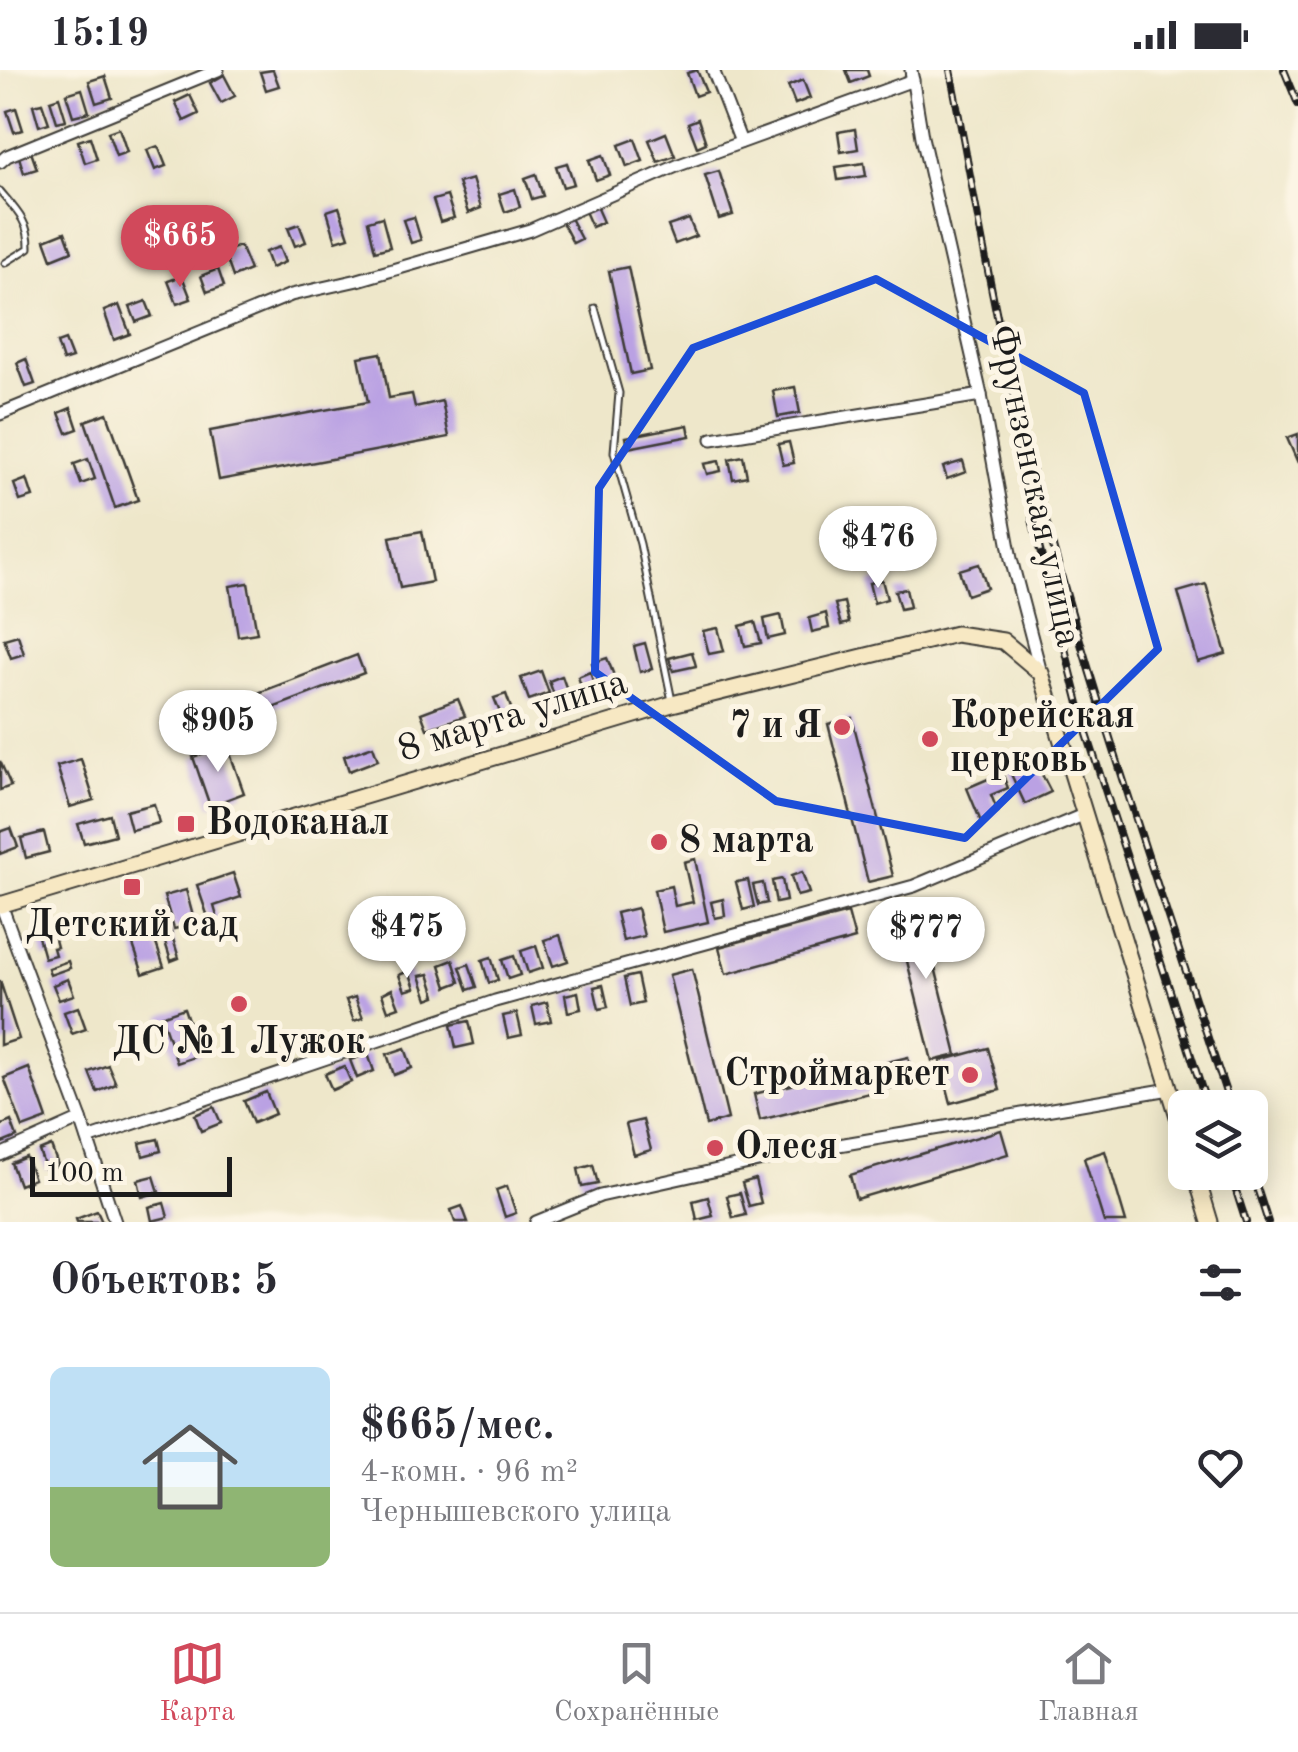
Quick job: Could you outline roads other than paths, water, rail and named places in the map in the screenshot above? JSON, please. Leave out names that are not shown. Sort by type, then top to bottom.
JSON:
[{"type":"street","points":[[0,162],[218,70]]},
{"type":"street","points":[[713,70],[742,142]]},
{"type":"street","points":[[0,414],[291,295],[358,280],[530,230],[679,165],[912,75]]},
{"type":"street","name":"Фрунзенская улица","points":[[912,75],[1012,559],[1082,815],[1170,1089]]},
{"type":"street","points":[[712,439],[981,395]]},
{"type":"street","name":"8 марта улица","points":[[0,904],[672,704],[956,634],[1003,641],[1042,673]]},
{"type":"street","points":[[88,1139],[494,1000],[914,886],[1082,815]]},
{"type":"street","points":[[0,904],[81,1119],[115,1222]]},
{"type":"street","points":[[536,1222],[600,1196],[803,1151],[1170,1089]]},
{"type":"street","points":[[0,1155],[81,1119]]},
{"type":"street","points":[[1200,1190],[1210,1222]]},
{"type":"lane","points":[[0,191],[30,232],[29,248],[4,262]]},
{"type":"lane","points":[[595,308],[619,393],[614,452],[640,544],[672,704]]},
{"type":"railway","points":[[950,70],[998,321],[1038,493],[1116,758],[1225,1090]]},
{"type":"railway","points":[[1284,70],[1298,104]]},
{"type":"railway","points":[[1032,519],[1086,731],[1202,1090]]},
{"type":"railway","points":[[1236,1190],[1246,1222]]},
{"type":"railway","points":[[1258,1190],[1268,1222]]},
{"type":"place","name":"7 и Я","points":[[842,727]]},
{"type":"place","name":"Корейская церковь","points":[[930,739]]},
{"type":"place","name":"Водоканал","points":[[186,824]]},
{"type":"place","name":"8 марта","points":[[659,842]]},
{"type":"place","name":"Детский сад","points":[[132,887]]},
{"type":"place","name":"ДС №1 Лужок","points":[[239,1004]]},
{"type":"place","name":"Строймаркет","points":[[970,1075]]},
{"type":"place","name":"Олеся","points":[[715,1148]]}]
